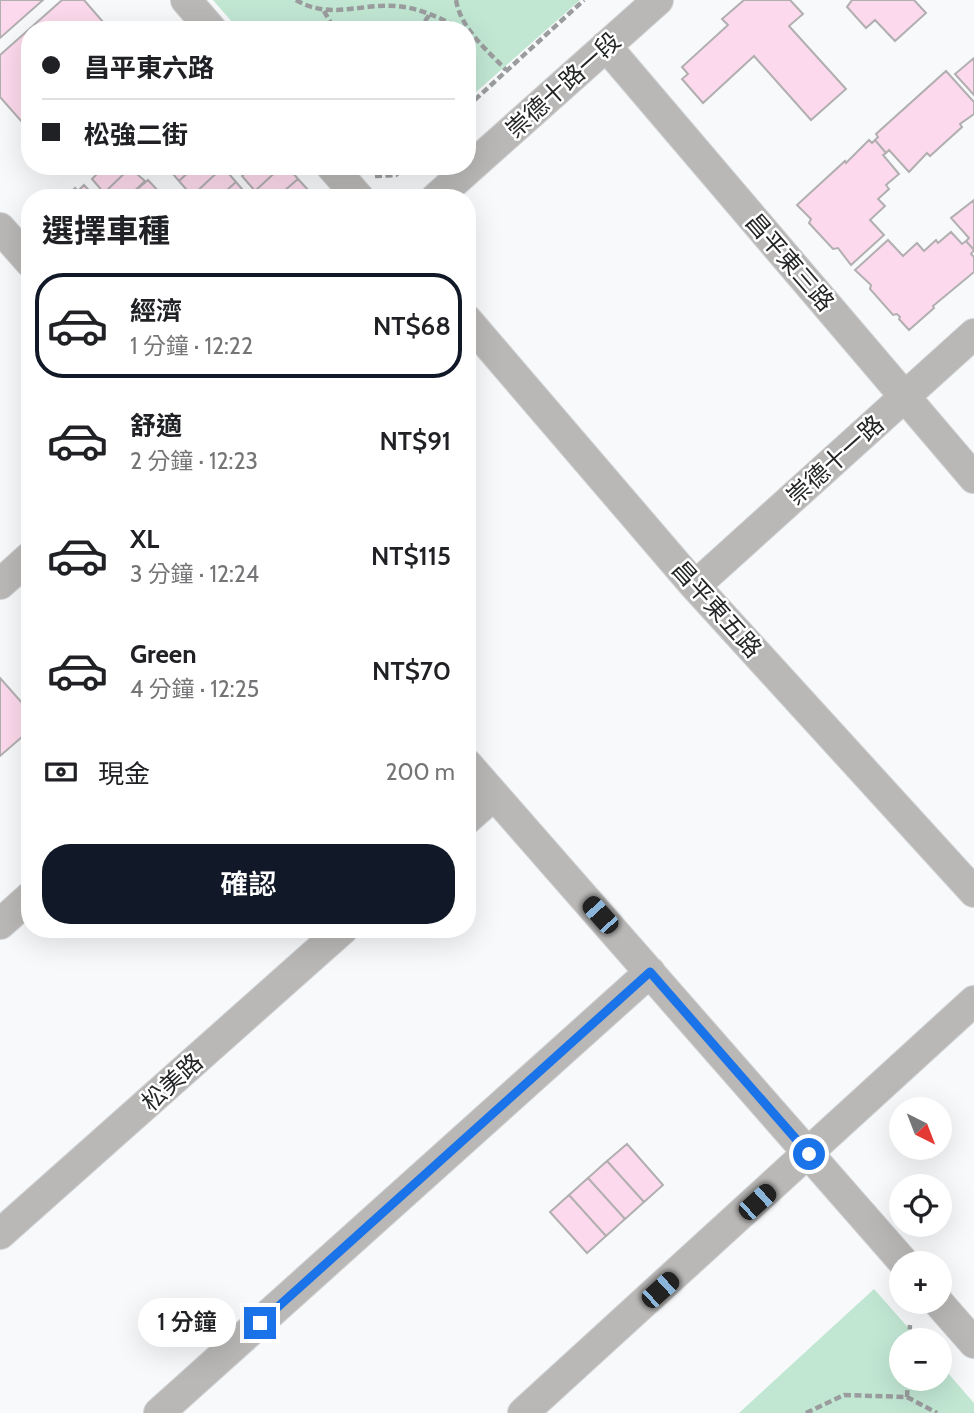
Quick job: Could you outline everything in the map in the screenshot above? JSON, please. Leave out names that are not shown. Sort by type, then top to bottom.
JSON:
[{"type":"street","points":[[186,0],[204,21]]},
{"type":"street","name":"崇德十路一段","points":[[476,162],[658,0]]},
{"type":"street","name":"昌平東三路","points":[[606,46],[974,478]]},
{"type":"street","points":[[339,175],[351,189]]},
{"type":"street","name":"崇德十路一段","points":[[446,189],[462,175]]},
{"type":"street","points":[[0,228],[21,252]]},
{"type":"street","name":"昌平東五路","points":[[476,330],[695,586],[974,892]]},
{"type":"street","name":"崇德十一路","points":[[695,586],[974,334]]},
{"type":"street","points":[[0,584],[21,566]]},
{"type":"street","points":[[476,774],[894,1251]]},
{"type":"street","points":[[476,811],[494,795]]},
{"type":"street","points":[[0,923],[21,905]]},
{"type":"street","name":"松美路","points":[[0,1234],[333,938]]},
{"type":"street","points":[[159,1413],[650,972]]},
{"type":"street","points":[[523,1413],[974,1001]]},
{"type":"street","points":[[949,1314],[974,1343]]},
{"type":"path","points":[[296,0],[324,11],[397,6],[430,14],[444,21]]},
{"type":"path","points":[[456,0],[464,21]]},
{"type":"path","points":[[476,98],[584,0]]},
{"type":"path","points":[[324,11],[330,21]]},
{"type":"path","points":[[425,21],[430,14]]},
{"type":"path","points":[[476,38],[506,70]]},
{"type":"path","points":[[907,1391],[907,1397]]},
{"type":"path","points":[[806,1413],[844,1395],[907,1397],[937,1413]]},
{"type":"green space","points":[[213,0],[580,0],[476,92],[476,21],[231,21]]},
{"type":"green space","points":[[874,1289],[889,1306],[889,1314],[896,1314],[908,1328],[889,1328],[889,1391],[952,1391],[952,1378],[974,1403],[974,1413],[739,1413]]},
{"type":"building","points":[[0,0],[43,0],[0,38]]},
{"type":"building","points":[[62,0],[84,0],[102,21],[38,21]]},
{"type":"building","points":[[744,0],[790,0],[803,14],[789,26],[846,89],[811,120],[754,56],[703,103],[682,79],[688,74],[682,67],[728,25],[722,19]]},
{"type":"building","points":[[852,0],[914,0],[926,13],[895,41],[875,20],[866,28],[847,7]]},
{"type":"building","points":[[21,36],[21,121],[0,97],[0,55]]},
{"type":"building","points":[[974,58],[974,95],[955,74]]},
{"type":"building","points":[[946,71],[974,102],[974,114],[960,124],[962,127],[930,156],[927,153],[909,172],[889,150],[886,153],[875,140],[878,137],[876,134]]},
{"type":"building","points":[[869,140],[872,143],[875,140],[886,153],[883,155],[899,174],[886,185],[889,189],[878,199],[885,206],[870,220],[884,235],[851,265],[838,248],[833,249],[809,223],[811,219],[797,205]]},
{"type":"building","points":[[96,175],[123,175],[108,189],[101,189],[92,179]]},
{"type":"building","points":[[123,175],[138,175],[145,181],[137,189],[108,189]]},
{"type":"building","points":[[174,175],[185,175],[179,181]]},
{"type":"building","points":[[185,175],[214,175],[199,189],[186,189],[179,181]]},
{"type":"building","points":[[214,175],[230,175],[236,182],[228,189],[199,189]]},
{"type":"building","points":[[272,175],[257,189],[253,189],[242,176]]},
{"type":"building","points":[[272,175],[295,175],[298,179],[286,189],[257,189]]},
{"type":"building","points":[[298,179],[307,189],[286,189]]},
{"type":"building","points":[[148,180],[156,189],[138,189]]},
{"type":"building","points":[[236,182],[242,189],[228,189]]},
{"type":"building","points":[[974,200],[974,250],[966,241],[969,238],[951,218]]},
{"type":"building","points":[[951,232],[962,244],[966,241],[974,250],[971,254],[974,257],[974,272],[909,330],[855,270],[888,240],[903,256],[917,243],[924,251]]},
{"type":"building","points":[[0,678],[21,702],[21,738],[0,756]]},
{"type":"building","points":[[627,1144],[663,1185],[644,1202],[607,1161]]},
{"type":"building","points":[[607,1161],[644,1202],[625,1219],[588,1178]]},
{"type":"building","points":[[588,1178],[625,1219],[606,1236],[569,1195]]},
{"type":"building","points":[[569,1195],[606,1236],[587,1253],[550,1212]]},
{"type":"route","points":[[260,1323],[650,972],[809,1154]]}]
